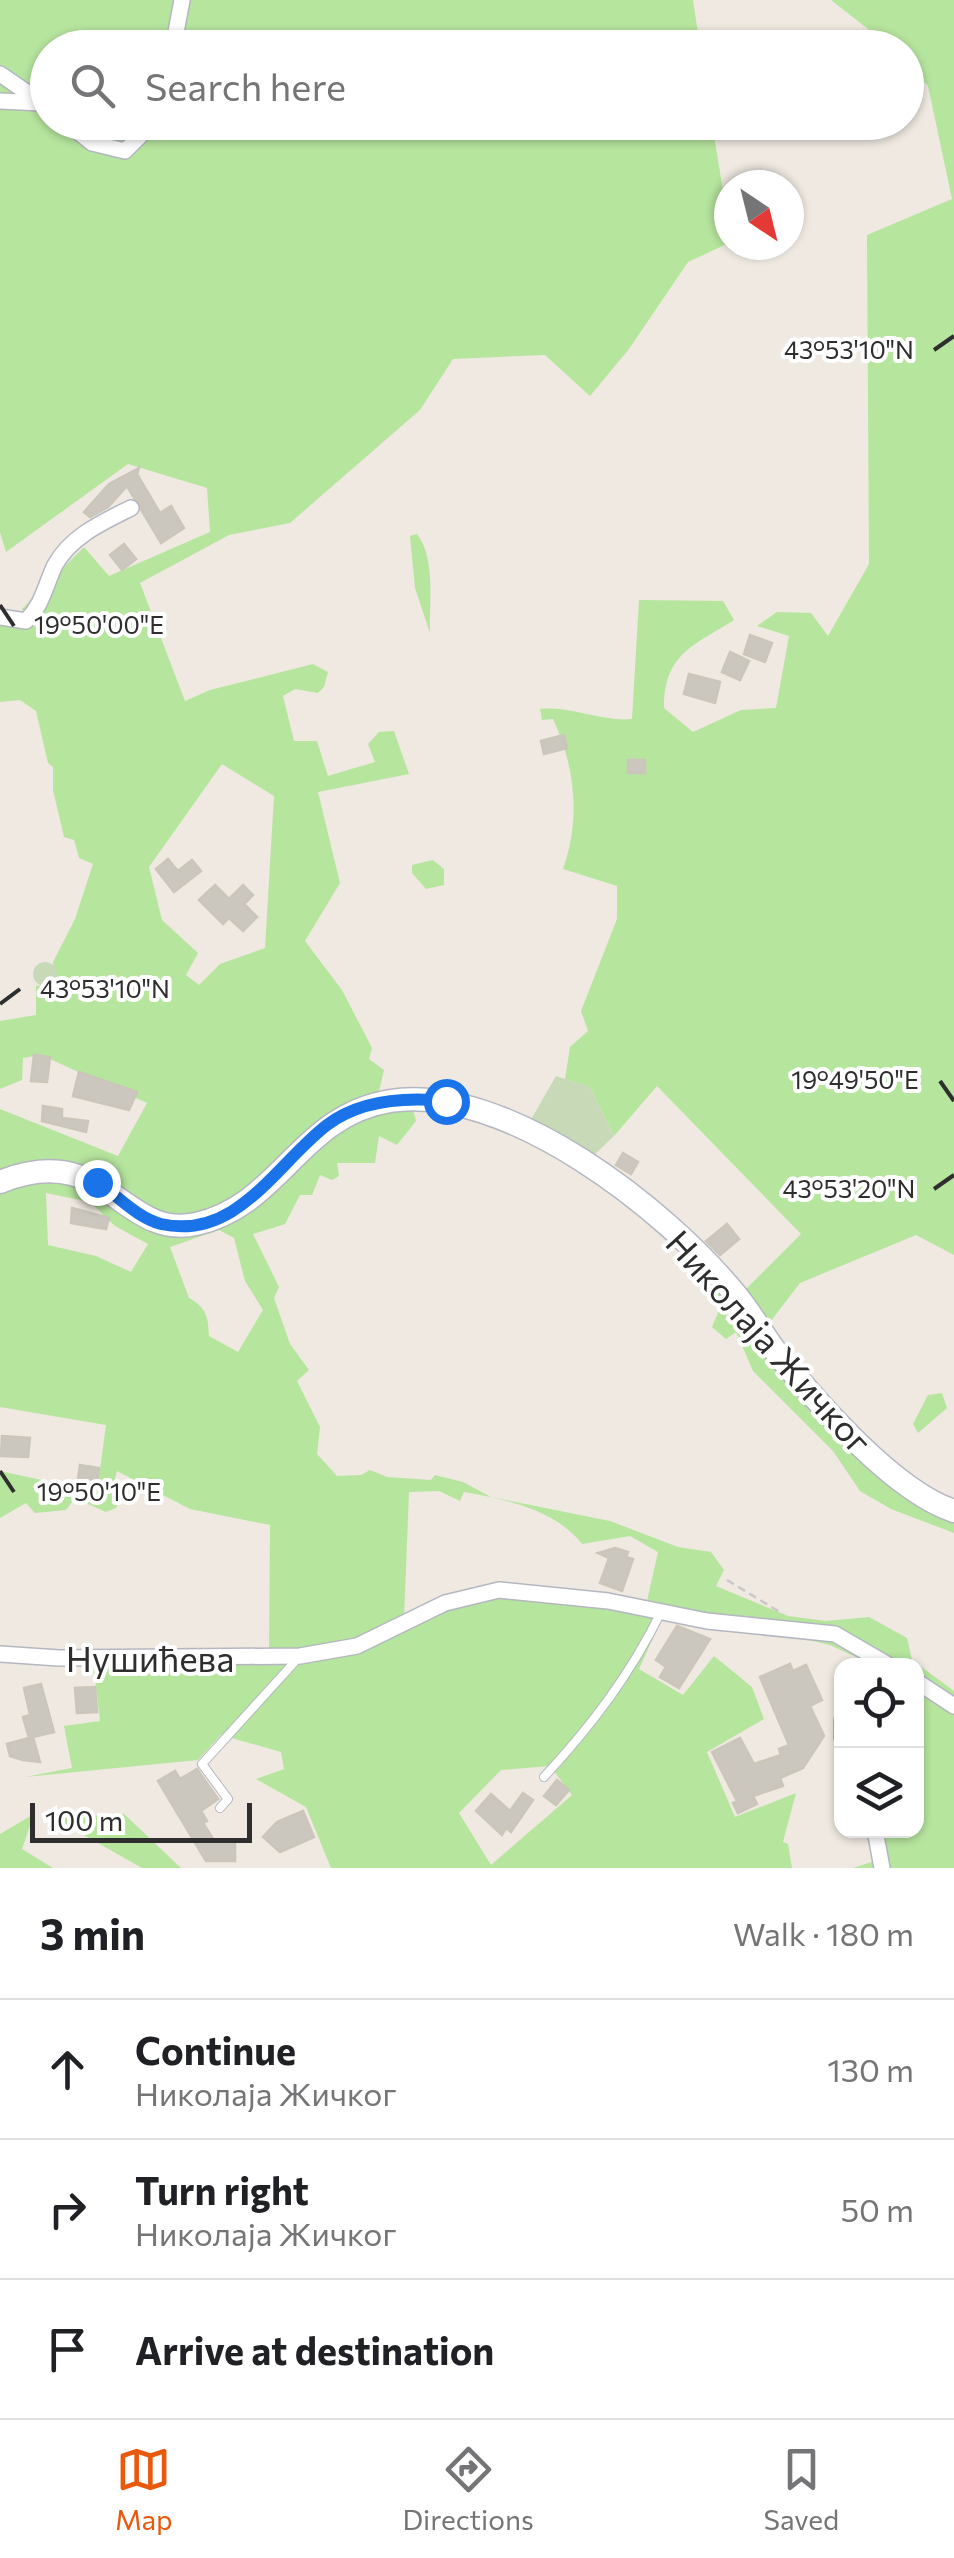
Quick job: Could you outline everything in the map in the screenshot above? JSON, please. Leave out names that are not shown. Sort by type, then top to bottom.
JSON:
[{"type":"street","points":[[176,30],[182,0]]},
{"type":"street","points":[[0,74],[30,95]]},
{"type":"street","points":[[0,101],[30,104]]},
{"type":"street","points":[[88,140],[125,151],[136,140]]},
{"type":"street","points":[[0,617],[26,621],[40,607],[56,565],[70,545],[131,508]]},
{"type":"street","name":"Николаја Жичког","points":[[0,1182],[44,1171],[75,1174],[97,1182],[153,1220],[186,1226],[238,1207],[326,1125],[351,1112],[409,1099],[446,1101],[482,1111],[573,1157],[656,1217],[736,1294],[779,1356],[863,1446],[907,1487],[954,1511]]},
{"type":"street","name":"Нушићева","points":[[0,1654],[59,1658],[300,1656],[357,1646],[445,1603],[499,1590],[608,1601],[661,1612],[835,1634],[876,1658]]},
{"type":"street","points":[[924,1687],[954,1706]]},
{"type":"street","points":[[876,1838],[882,1868]]},
{"type":"lane","points":[[544,1778],[596,1721],[633,1669],[661,1612]]},
{"type":"lane","name":"Нушићева","points":[[220,1808],[228,1800],[202,1764],[300,1656]]},
{"type":"path","points":[[727,1580],[785,1615]]},
{"type":"green space","points":[[0,0],[693,0],[697,30],[30,30],[30,140],[715,140],[720,170],[714,170],[714,250],[688,262],[629,349],[590,396],[545,355],[453,359],[420,410],[290,523],[229,535],[140,583],[185,701],[210,690],[313,664],[328,672],[324,687],[318,693],[295,689],[283,696],[294,741],[317,741],[328,776],[375,762],[368,744],[379,732],[394,731],[409,774],[318,792],[340,883],[305,941],[342,990],[372,1048],[369,1059],[384,1070],[378,1096],[323,1116],[271,1173],[187,1233],[348,1119],[412,1105],[416,1121],[397,1145],[379,1136],[375,1163],[337,1163],[339,1176],[332,1180],[320,1175],[312,1195],[300,1195],[285,1224],[253,1234],[279,1287],[274,1298],[290,1344],[309,1370],[297,1381],[320,1427],[317,1454],[337,1476],[361,1475],[370,1470],[387,1477],[431,1480],[435,1475],[463,1482],[495,1498],[464,1492],[460,1501],[439,1491],[409,1492],[404,1619],[499,1586],[647,1601],[658,1552],[630,1536],[582,1544],[544,1514],[496,1498],[610,1521],[678,1547],[711,1552],[724,1570],[716,1586],[788,1616],[826,1621],[869,1617],[907,1638],[912,1658],[858,1658],[830,1645],[650,1602],[663,1616],[639,1669],[683,1695],[714,1656],[752,1687],[764,1719],[707,1752],[735,1817],[796,1793],[783,1842],[788,1844],[792,1868],[331,1868],[306,1807],[256,1779],[284,1769],[281,1752],[221,1735],[198,1760],[25,1777],[72,1768],[64,1726],[100,1721],[93,1662],[269,1652],[270,1525],[190,1509],[117,1471],[114,1482],[121,1498],[116,1508],[106,1512],[88,1504],[81,1490],[66,1510],[35,1513],[26,1503],[0,1518],[0,1471],[97,1492],[106,1425],[0,1407],[0,1109],[118,1156],[147,1103],[41,1055],[23,1058],[22,1080],[0,1089],[0,1021],[36,1015],[36,986],[55,984],[53,962],[75,919],[93,864],[79,858],[74,840],[64,837],[53,790],[53,767],[48,763],[36,711],[20,700],[0,702],[0,621],[24,613],[22,609],[84,547],[109,576],[210,532],[207,488],[128,464],[6,552],[0,532]],"holes":[[[222,764],[274,796],[265,948],[220,964],[199,985],[186,975],[198,953],[162,920],[149,867]],[[46,1193],[90,1202],[115,1226],[148,1244],[131,1272],[96,1256],[48,1245]],[[219,1230],[234,1238],[245,1281],[263,1310],[238,1352],[209,1336],[205,1314],[189,1298],[170,1247]],[[550,1766],[572,1795],[491,1865],[459,1813],[501,1770]]]},
{"type":"green space","points":[[831,0],[954,0],[954,1255],[916,1235],[800,1283],[770,1322],[746,1289],[801,1234],[657,1086],[614,1136],[590,1087],[565,1079],[570,1047],[588,1031],[581,1011],[617,919],[617,886],[563,869],[574,812],[571,774],[553,719],[542,720],[540,709],[632,719],[639,600],[723,601],[734,620],[694,645],[675,663],[669,675],[664,708],[693,732],[741,710],[776,708],[789,636],[757,626],[777,612],[811,613],[828,636],[869,564],[867,235],[952,199],[924,82],[924,30],[869,30]]},
{"type":"green space","points":[[417,534],[429,568],[430,633],[415,588],[410,536]]},
{"type":"green space","points":[[433,860],[444,869],[444,885],[426,889],[412,873],[412,865]]},
{"type":"green space","points":[[45,962],[57,974],[45,986],[33,974]]},
{"type":"green space","points":[[556,1076],[590,1087],[614,1136],[592,1157],[529,1123]]},
{"type":"green space","points":[[690,1257],[893,1469],[914,1504],[954,1517],[954,1533],[891,1509],[860,1491],[833,1451],[753,1371],[736,1332],[726,1339],[712,1327],[719,1310]]},
{"type":"green space","points":[[942,1393],[947,1408],[918,1433],[913,1424],[928,1395]]},
{"type":"green space","points":[[924,1669],[954,1691],[954,1868],[888,1868],[875,1862],[874,1868],[853,1868],[875,1861],[870,1838],[924,1838]]},
{"type":"green space","points":[[34,1814],[22,1849],[53,1868],[0,1868],[0,1834]]},
{"type":"green space","points":[[124,1814],[181,1868],[142,1868],[54,1818]]},
{"type":"building","points":[[139,468],[137,474],[160,513],[171,506],[184,528],[161,543],[127,486],[108,507],[90,517],[84,512],[109,484]]},
{"type":"building","points":[[124,544],[136,559],[122,570],[110,555]]},
{"type":"building","points":[[750,635],[772,643],[765,662],[744,654]]},
{"type":"building","points":[[730,652],[749,661],[740,680],[722,672]]},
{"type":"building","points":[[689,674],[720,682],[715,703],[684,694]]},
{"type":"building","points":[[564,735],[567,748],[544,754],[541,741]]},
{"type":"building","points":[[628,760],[645,760],[645,773],[628,773]]},
{"type":"building","points":[[168,859],[178,871],[192,860],[201,871],[174,892],[156,869]]},
{"type":"building","points":[[215,885],[229,899],[243,885],[253,895],[244,904],[257,917],[243,931],[229,918],[223,924],[199,900]]},
{"type":"building","points":[[34,1055],[50,1057],[47,1082],[31,1081]]},
{"type":"building","points":[[79,1072],[137,1092],[129,1110],[73,1096]]},
{"type":"building","points":[[43,1106],[62,1109],[62,1118],[88,1121],[86,1132],[42,1121]]},
{"type":"building","points":[[623,1153],[638,1162],[631,1174],[616,1165]]},
{"type":"building","points":[[72,1208],[109,1218],[106,1229],[71,1223]]},
{"type":"building","points":[[727,1224],[739,1239],[720,1255],[706,1241]]},
{"type":"building","points":[[2,1436],[30,1438],[28,1457],[1,1456]]},
{"type":"building","points":[[80,1465],[99,1468],[96,1489],[77,1486]]},
{"type":"building","points":[[615,1548],[628,1552],[626,1557],[633,1559],[622,1591],[600,1583],[609,1558],[598,1553]]},
{"type":"building","points":[[677,1626],[710,1639],[679,1688],[660,1677],[666,1667],[656,1660]]},
{"type":"building","points":[[790,1664],[793,1671],[806,1665],[822,1700],[810,1706],[824,1736],[803,1768],[780,1778],[783,1786],[753,1796],[757,1804],[738,1813],[733,1803],[737,1801],[712,1752],[740,1738],[754,1764],[781,1755],[779,1749],[789,1745],[760,1677]]},
{"type":"building","points":[[41,1684],[54,1732],[33,1737],[40,1762],[10,1756],[7,1744],[29,1738],[23,1717],[30,1715],[24,1688]]},
{"type":"building","points":[[95,1687],[97,1712],[77,1713],[75,1688]]},
{"type":"building","points":[[197,1769],[218,1799],[201,1811],[207,1821],[203,1823],[215,1842],[235,1842],[235,1861],[206,1861],[158,1781],[175,1771],[180,1779]]},
{"type":"building","points":[[557,1780],[569,1790],[556,1805],[544,1796]]},
{"type":"building","points":[[523,1793],[533,1800],[511,1832],[506,1828],[502,1835],[476,1811],[491,1794],[510,1811]]},
{"type":"building","points":[[303,1811],[314,1837],[280,1852],[263,1837],[277,1822]]},
{"type":"route","points":[[97,1182],[160,1224],[196,1224],[226,1214],[252,1197],[338,1118],[392,1101],[446,1101]]}]
